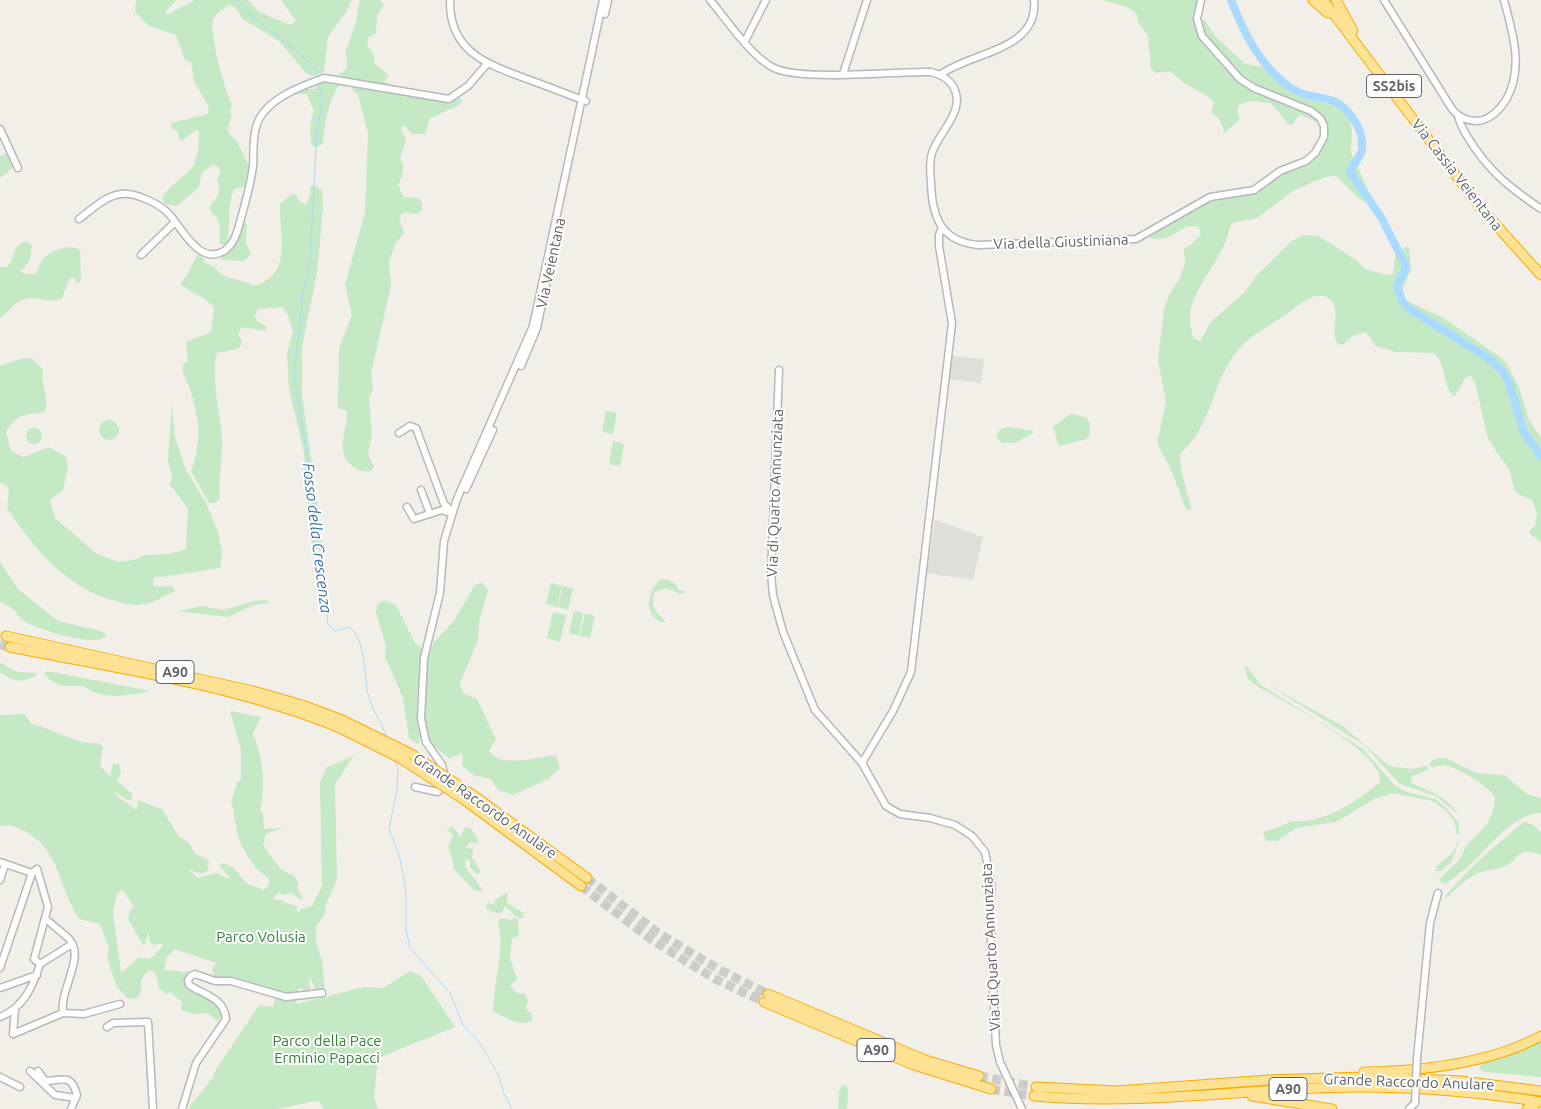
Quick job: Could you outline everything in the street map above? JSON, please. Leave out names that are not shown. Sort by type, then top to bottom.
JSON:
[{"type":"highway","points":[[1313,0],[1349,30]]},
{"type":"highway","name":"Via Cassia Veientana","points":[[1323,0],[1349,30]]},
{"type":"highway","name":"Via Cassia Veientana","points":[[1329,0],[1349,30],[1479,201],[1541,275]]},
{"type":"highway","points":[[1336,0],[1349,30]]},
{"type":"highway","name":"Via Cassia Veientana","points":[[1479,201],[1541,266]]},
{"type":"highway","name":"Grande Raccordo Anulare","points":[[6,636],[247,689],[302,704],[341,724],[413,755],[581,886]]},
{"type":"highway","name":"Grande Raccordo Anulare","points":[[10,647],[233,694],[341,724]]},
{"type":"highway","name":"Grande Raccordo Anulare","points":[[469,798],[587,878]]},
{"type":"highway","name":"A90","points":[[979,1076],[925,1060],[766,998],[914,1065],[991,1089]]},
{"type":"highway","points":[[1268,1080],[1316,1074],[1424,1068],[1502,1053],[1541,1036]]},
{"type":"highway","name":"Grande Raccordo Anulare","points":[[1533,1106],[1447,1090],[1390,1088],[1297,1089],[1133,1100],[1074,1100],[1035,1091],[1117,1091],[1268,1080],[1364,1077],[1444,1080],[1541,1091]]},
{"type":"highway","points":[[1214,1095],[1257,1097],[1332,1109]]},
{"type":"street","points":[[450,0],[453,21],[459,38],[472,54],[487,64],[584,100]]},
{"type":"street","name":"Via Veientana","points":[[584,100],[603,0]]},
{"type":"street","name":"Via Veientana","points":[[415,787],[436,792],[442,789],[446,782],[442,765],[427,745],[422,731],[422,680],[426,646],[440,593],[444,541],[452,512],[529,336],[543,290],[584,100],[608,0]]},
{"type":"street","points":[[710,0],[764,62],[779,70],[801,74],[923,72],[940,75],[952,85],[956,103],[954,114],[936,144],[931,160],[933,207],[942,228],[938,237],[950,299],[952,322],[911,672],[894,711],[862,763]]},
{"type":"street","points":[[744,41],[766,0]]},
{"type":"street","points":[[843,74],[867,0]]},
{"type":"street","points":[[940,75],[950,68],[1015,41],[1026,30],[1033,17],[1034,0]]},
{"type":"street","name":"Via della Giustiniana","points":[[942,228],[958,240],[976,244],[1131,240],[1146,235],[1208,198],[1252,191],[1280,170],[1311,158],[1324,139],[1324,128],[1320,118],[1311,111],[1254,88],[1242,80],[1202,36],[1198,19],[1201,0]]},
{"type":"street","points":[[1384,0],[1447,101],[1458,115],[1473,121],[1491,116],[1503,105],[1514,82],[1516,59],[1504,0]]},
{"type":"street","points":[[79,219],[101,202],[124,194],[162,208],[193,245],[204,251],[221,252],[231,244],[237,233],[253,166],[257,124],[269,106],[310,83],[324,78],[447,100],[458,96],[487,64]]},
{"type":"street","points":[[1458,115],[1458,121],[1492,172],[1507,186],[1541,209]]},
{"type":"street","points":[[0,129],[18,168]]},
{"type":"street","points":[[141,255],[175,222]]},
{"type":"street","name":"Via di Quarto Annunziata","points":[[779,370],[771,555],[773,595],[786,644],[816,712],[862,763],[884,803],[891,810],[905,815],[937,819],[955,826],[972,836],[985,852],[991,884],[990,948],[996,1045],[1000,1062],[1022,1109]]},
{"type":"street","points":[[399,432],[414,426],[444,504],[452,512]]},
{"type":"street","points":[[421,490],[430,514]]},
{"type":"street","points":[[407,506],[412,518],[442,510],[452,512]]},
{"type":"street","points":[[0,880],[3,863],[34,871]]},
{"type":"street","points":[[34,871],[48,906],[34,959],[40,964]]},
{"type":"street","points":[[0,968],[3,946],[34,871]]},
{"type":"street","points":[[1409,1109],[1415,1103],[1416,1058],[1430,923],[1438,893]]},
{"type":"street","points":[[45,918],[72,944],[74,951],[73,969],[64,990],[63,1013]]},
{"type":"street","points":[[0,1017],[15,1009],[32,989],[40,964],[72,944]]},
{"type":"street","points":[[182,1109],[196,1063],[226,1019],[218,1001],[190,985],[188,980],[191,976],[195,974],[216,981],[231,980],[286,997],[322,993]]},
{"type":"street","points":[[0,988],[37,975]]},
{"type":"street","points":[[15,1009],[11,1032],[13,1034],[63,1013],[84,1014],[120,1004]]},
{"type":"street","points":[[107,1027],[113,1024],[148,1022],[153,1109]]},
{"type":"street","points":[[30,1071],[55,1096],[76,1098]]},
{"type":"street","points":[[38,1071],[45,1081],[62,1078],[68,1080],[76,1091],[76,1098],[70,1109]]},
{"type":"street","points":[[0,1077],[20,1087]]},
{"type":"shaded area","points":[[951,356],[984,359],[981,383],[949,379]]},
{"type":"shaded area","points":[[935,520],[983,537],[973,580],[927,573]]},
{"type":"green space","points":[[136,0],[176,0],[166,12],[167,15],[195,0],[248,0],[259,12],[290,25],[296,21],[281,0],[352,0],[345,14],[328,37],[324,72],[313,76],[306,73],[279,41],[243,19],[235,7],[230,5],[214,17],[213,27],[218,62],[232,104],[230,111],[232,117],[227,128],[230,135],[236,140],[249,166],[244,187],[234,189],[226,244],[219,244],[219,222],[211,212],[210,205],[219,193],[217,178],[220,173],[219,167],[214,165],[202,172],[199,187],[177,206],[165,204],[162,198],[193,166],[198,148],[199,130],[195,130],[182,141],[178,137],[179,133],[172,128],[171,123],[208,114],[209,107],[194,81],[191,62],[185,60],[176,35],[149,26],[135,12]]},
{"type":"green space","points":[[360,0],[380,0],[384,5],[377,16],[376,33],[368,38],[367,46],[373,53],[375,64],[389,75],[384,81],[389,84],[386,87],[337,76],[347,68],[346,50],[355,26]]},
{"type":"green space","points":[[1103,0],[1198,0],[1196,27],[1244,84],[1314,113],[1320,124],[1301,115],[1298,116],[1293,124],[1288,124],[1271,103],[1247,102],[1238,107],[1237,112],[1240,119],[1225,133],[1219,119],[1211,112],[1214,103],[1209,97],[1185,84],[1170,71],[1156,73],[1151,69],[1148,36],[1138,22],[1137,14],[1127,7]]},
{"type":"green space","points":[[1204,19],[1215,36],[1245,64],[1267,68],[1293,91],[1300,94],[1316,93],[1329,99],[1345,111],[1349,116],[1352,133],[1351,153],[1370,194],[1366,201],[1362,201],[1336,176],[1325,177],[1294,190],[1257,218],[1232,223],[1218,257],[1193,301],[1190,312],[1190,325],[1194,338],[1200,341],[1211,322],[1245,292],[1257,275],[1293,240],[1304,235],[1318,236],[1355,259],[1365,269],[1387,275],[1393,274],[1396,253],[1406,247],[1409,248],[1411,269],[1402,290],[1405,300],[1444,318],[1504,360],[1518,385],[1529,420],[1541,438],[1541,542],[1530,534],[1530,530],[1535,526],[1537,514],[1532,500],[1518,494],[1514,489],[1510,471],[1488,439],[1475,383],[1471,376],[1466,377],[1454,397],[1447,386],[1441,363],[1434,353],[1396,352],[1376,346],[1366,332],[1354,335],[1343,345],[1338,344],[1334,333],[1335,308],[1333,302],[1323,296],[1308,299],[1257,333],[1239,349],[1232,359],[1203,424],[1180,455],[1181,470],[1192,511],[1186,509],[1171,470],[1157,443],[1166,402],[1158,360],[1164,310],[1169,295],[1180,278],[1185,263],[1184,248],[1190,246],[1201,234],[1199,227],[1193,226],[1164,238],[1151,239],[1150,236],[1213,198],[1254,193],[1282,173],[1312,161],[1319,155],[1328,133],[1326,120],[1320,113],[1267,90],[1244,77],[1233,67],[1206,37],[1200,24]]},
{"type":"green space","points":[[321,80],[349,85],[340,85],[336,90],[330,104],[323,143],[318,147],[312,145],[310,137],[314,110],[306,94],[293,95],[303,89],[315,89]]},
{"type":"green space","points":[[353,85],[448,100],[460,98],[462,101],[458,106],[430,118],[425,134],[412,134],[405,126],[400,127],[406,139],[400,158],[403,172],[398,185],[404,197],[418,198],[422,203],[422,210],[417,214],[404,212],[399,217],[404,233],[396,243],[389,261],[391,286],[371,374],[373,391],[369,397],[372,435],[368,454],[374,467],[371,471],[355,468],[346,458],[343,452],[343,439],[347,411],[338,408],[339,348],[352,315],[345,285],[365,213],[368,133],[358,95],[352,89]]},
{"type":"green space","points":[[6,154],[13,161],[13,164],[10,170],[0,178],[0,156]]},
{"type":"green space","points":[[315,185],[322,190],[323,209],[317,274],[302,346],[302,394],[323,546],[316,550],[312,546],[304,453],[289,388],[287,354],[293,332],[289,317],[283,307],[258,309],[255,315],[257,321],[267,327],[265,331],[241,327],[238,336],[242,340],[240,348],[217,353],[215,358],[215,385],[222,445],[219,485],[220,499],[214,503],[209,503],[191,471],[197,451],[198,432],[194,402],[183,374],[183,367],[184,363],[188,362],[186,342],[211,332],[214,308],[208,301],[180,284],[200,252],[205,263],[225,276],[253,286],[266,281],[274,273],[282,253],[280,204],[290,195],[296,194],[299,201],[306,205],[310,196],[310,187]]},
{"type":"green space","points":[[244,221],[247,225],[246,243],[251,254],[244,261],[222,260],[221,256],[240,232]]},
{"type":"green space","points":[[27,241],[32,246],[30,260],[20,272],[34,274],[37,272],[43,259],[51,253],[72,247],[80,250],[81,282],[76,283],[75,278],[69,279],[62,298],[57,300],[29,298],[20,300],[0,318],[0,267],[7,267],[16,248]]},
{"type":"green space","points":[[24,358],[32,359],[43,369],[46,400],[45,411],[20,417],[6,432],[11,451],[24,457],[49,447],[66,457],[68,467],[63,490],[50,500],[55,518],[97,554],[119,562],[134,560],[144,555],[169,554],[186,549],[188,508],[170,485],[172,477],[168,460],[172,404],[175,437],[186,470],[206,503],[219,535],[222,554],[220,568],[154,578],[153,585],[158,587],[171,586],[174,587],[175,591],[152,602],[135,605],[112,600],[76,584],[38,550],[7,508],[9,488],[0,482],[0,366]]},
{"type":"green space","points":[[606,411],[617,413],[613,434],[602,432]]},
{"type":"green space","points":[[1074,414],[1087,418],[1090,428],[1089,437],[1059,446],[1053,427],[1069,415]]},
{"type":"green space","points":[[109,420],[116,423],[119,430],[116,437],[109,440],[102,437],[99,430],[102,423]]},
{"type":"green space","points":[[1009,427],[1034,431],[1015,443],[1002,443],[996,436],[1001,429]]},
{"type":"green space","points":[[34,428],[42,436],[34,444],[26,436]]},
{"type":"green space","points":[[613,441],[624,444],[620,466],[609,464]]},
{"type":"green space","points":[[0,562],[18,589],[58,621],[104,632],[106,635],[100,639],[79,639],[53,633],[24,621],[12,608],[0,601]]},
{"type":"green space","points":[[660,580],[669,580],[679,590],[686,592],[681,594],[666,588],[655,592],[653,606],[666,623],[653,616],[649,604],[652,591]]},
{"type":"green space","points":[[481,582],[488,590],[479,622],[478,640],[460,683],[463,693],[477,699],[496,739],[489,751],[495,756],[503,760],[520,761],[556,755],[560,768],[548,779],[513,795],[498,790],[491,779],[473,775],[462,765],[463,756],[461,753],[450,759],[431,744],[425,731],[424,667],[434,642],[454,621],[474,586]]},
{"type":"green space","points":[[551,583],[562,586],[557,607],[546,604]]},
{"type":"green space","points":[[563,586],[573,588],[568,610],[558,607]]},
{"type":"green space","points":[[265,600],[270,603],[254,605],[228,617],[178,611],[202,606],[224,610],[253,601]]},
{"type":"green space","points":[[384,600],[396,605],[415,643],[422,648],[417,701],[420,742],[417,744],[409,738],[403,698],[385,657],[386,646],[376,612],[377,605]]},
{"type":"green space","points":[[574,611],[583,613],[579,636],[569,633]]},
{"type":"green space","points":[[553,612],[566,615],[560,642],[547,638]]},
{"type":"green space","points":[[585,613],[595,616],[590,638],[580,636]]},
{"type":"green space","points":[[3,663],[14,671],[37,673],[36,676],[25,680],[14,680],[0,672],[0,664]]},
{"type":"green space","points":[[1246,666],[1261,685],[1363,749],[1395,786],[1407,792],[1435,799],[1459,823],[1459,834],[1457,834],[1454,821],[1446,811],[1433,801],[1393,793],[1374,799],[1336,822],[1296,828],[1277,841],[1267,841],[1263,834],[1265,831],[1275,829],[1290,822],[1310,821],[1331,814],[1348,805],[1379,783],[1378,772],[1368,758],[1351,744],[1308,715],[1248,679]]},
{"type":"green space","points":[[47,671],[151,691],[116,696],[99,694],[84,686],[57,684],[48,679],[44,674]]},
{"type":"green space","points":[[1267,684],[1344,727],[1389,766],[1412,769],[1427,766],[1429,769],[1411,777],[1411,783],[1444,799],[1460,816],[1436,796],[1400,784],[1364,745]]},
{"type":"green space","points":[[230,711],[261,717],[253,733],[262,772],[263,790],[260,812],[263,813],[264,829],[282,828],[266,834],[263,846],[281,869],[294,876],[298,882],[298,891],[303,897],[301,899],[290,893],[284,895],[279,892],[274,897],[275,900],[283,900],[282,902],[296,906],[298,913],[301,909],[312,906],[322,886],[320,782],[327,767],[354,756],[335,784],[337,879],[326,904],[325,913],[316,927],[316,943],[322,960],[325,994],[319,997],[309,975],[310,991],[298,988],[296,1004],[364,987],[383,988],[410,971],[421,976],[455,1027],[378,1058],[374,1098],[378,1109],[324,1109],[318,1101],[275,1109],[188,1109],[214,1076],[213,1074],[259,1005],[273,1007],[276,994],[215,979],[212,969],[216,963],[175,949],[166,958],[164,970],[188,972],[190,984],[217,1001],[226,1013],[217,1021],[208,1013],[193,1014],[181,1010],[182,1002],[170,992],[166,994],[159,988],[155,972],[149,970],[142,978],[140,995],[136,999],[127,998],[118,988],[114,979],[107,958],[109,949],[100,924],[79,919],[72,907],[57,869],[44,846],[34,837],[14,826],[0,826],[0,715],[25,714],[31,724],[72,739],[98,743],[103,747],[100,765],[110,777],[113,764],[119,764],[121,773],[117,781],[132,794],[132,800],[127,800],[113,790],[119,798],[137,810],[138,800],[162,809],[179,837],[188,842],[195,853],[209,861],[208,871],[201,874],[188,869],[198,878],[216,873],[229,879],[230,877],[219,866],[222,863],[234,868],[247,884],[264,890],[269,885],[269,879],[257,868],[243,849],[231,803],[237,782],[241,780],[241,750]],"holes":[[[123,890],[134,907],[130,910],[128,919],[143,945],[146,943],[148,932],[150,942],[155,946],[158,943],[164,945],[150,959],[138,958],[121,973],[113,912],[117,894]]]},
{"type":"green space","points":[[1445,758],[1476,773],[1504,775],[1527,794],[1541,798],[1541,813],[1532,814],[1513,824],[1495,839],[1470,865],[1445,884],[1439,880],[1459,860],[1467,844],[1487,824],[1495,798],[1487,788],[1464,773],[1444,765],[1432,768],[1429,764],[1434,759]]},
{"type":"green space","points":[[1524,822],[1532,824],[1541,832],[1541,855],[1522,853],[1503,867],[1476,874],[1445,899],[1447,894],[1474,865]]},
{"type":"green space","points":[[452,826],[461,837],[464,828],[470,827],[478,840],[477,844],[470,842],[466,847],[468,849],[473,848],[472,857],[481,872],[477,875],[470,866],[470,860],[466,859],[465,866],[480,885],[483,892],[474,890],[453,868],[453,861],[448,847],[453,835],[447,830]]},
{"type":"green space","points":[[1460,838],[1452,861],[1441,871],[1435,871],[1437,866],[1452,853]]},
{"type":"green space","points":[[507,892],[507,903],[524,913],[523,918],[518,918],[505,906],[502,913],[495,913],[486,909],[487,902],[494,905],[495,900]]},
{"type":"green space","points":[[500,918],[511,920],[514,918],[518,920],[519,936],[512,939],[510,958],[517,979],[510,986],[517,993],[525,994],[528,1001],[526,1009],[532,1014],[532,1021],[527,1023],[512,1021],[493,1011],[500,955],[498,922]]},
{"type":"green space","points":[[1541,1040],[1541,1077],[1486,1072],[1479,1069],[1481,1064]]},
{"type":"green space","points":[[846,1085],[848,1089],[847,1109],[838,1109],[841,1086]]},
{"type":"waterway","name":"Fosso della Crescenza","points":[[238,0],[249,14],[310,63],[317,71],[317,77]]},
{"type":"waterway","points":[[1231,0],[1255,49],[1280,80],[1300,93],[1333,101],[1348,112],[1356,123],[1361,135],[1362,149],[1350,172],[1381,217],[1405,264],[1405,270],[1397,286],[1402,301],[1408,308],[1488,358],[1503,372],[1510,385],[1523,431],[1541,456]]},
{"type":"waterway","name":"Fosso della Crescenza","points":[[318,84],[323,99],[317,129],[310,259],[303,293],[294,377],[312,482],[328,624],[335,631],[349,627],[355,632],[361,648],[368,694],[387,738]]},
{"type":"waterway","name":"Fosso della Crescenza","points":[[395,760],[398,767],[397,789],[389,829],[399,855],[404,878],[406,929],[410,948],[450,993],[463,1025],[478,1040],[498,1074],[504,1094],[512,1109]]},
{"type":"tunnel","points":[[0,645],[10,647]]},
{"type":"tunnel","points":[[587,878],[658,933],[720,970],[768,994]]},
{"type":"tunnel","points":[[581,886],[652,940],[715,979],[764,1002]]},
{"type":"tunnel","points":[[979,1076],[1036,1087]]},
{"type":"tunnel","points":[[991,1089],[1034,1096]]},
{"type":"park label","name":"Parco Volusia","points":[[261,937]]},
{"type":"park label","name":"Parco della Pace Erminio Papacci","points":[[327,1050]]}]
